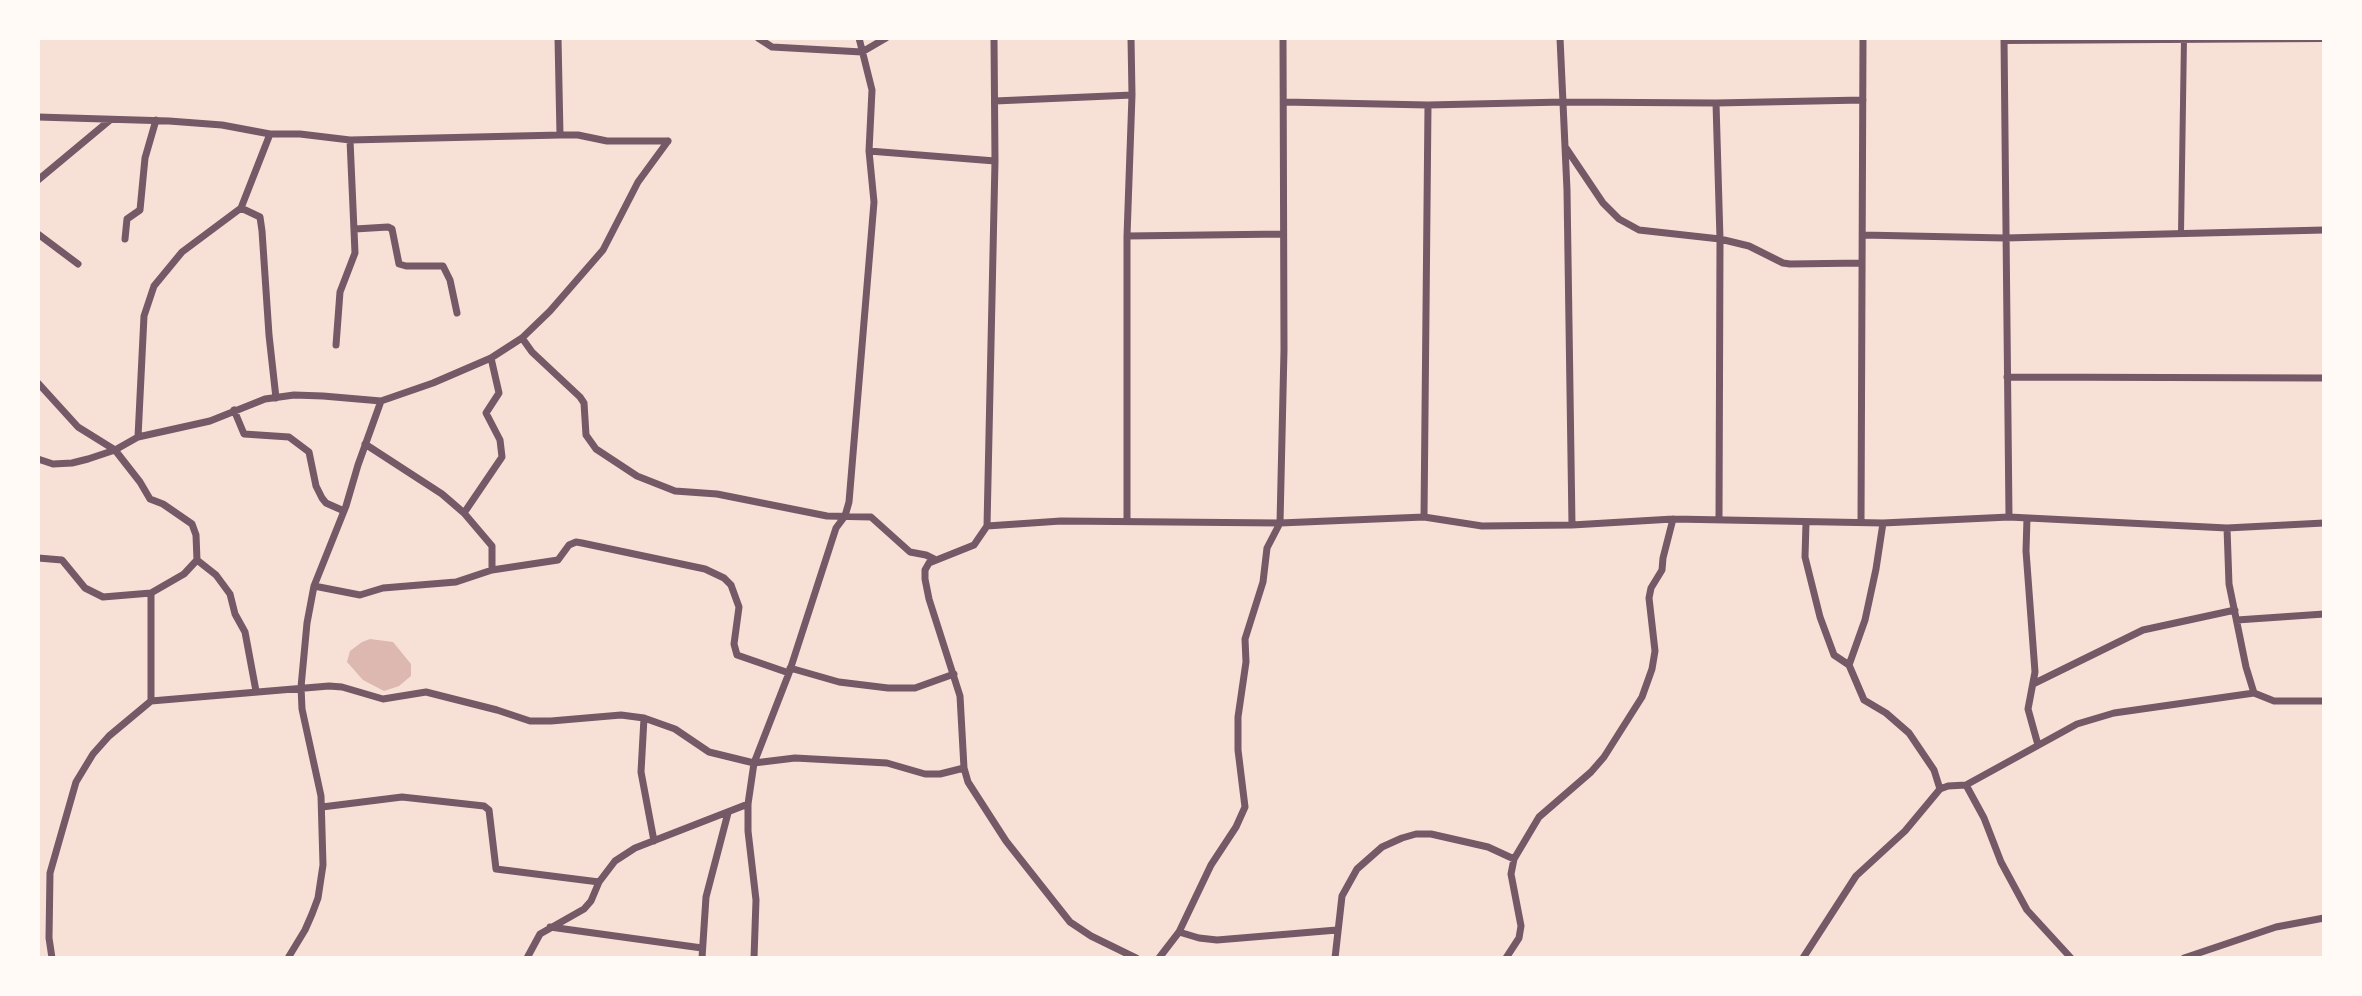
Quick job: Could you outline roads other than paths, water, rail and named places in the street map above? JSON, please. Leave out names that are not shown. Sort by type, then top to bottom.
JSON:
[{"type":"street","points":[[558,38],[560,135]]},
{"type":"street","points":[[758,38],[772,47],[862,52],[886,38]]},
{"type":"street","points":[[754,957],[756,900],[748,831],[748,804],[754,762],[789,671],[836,528],[845,516],[849,502],[874,202],[869,151],[872,90],[859,38]]},
{"type":"street","points":[[994,38],[995,161],[987,526],[974,545],[934,559],[925,570],[925,579],[954,674],[962,718],[964,768],[972,789],[1006,841],[1064,916],[1091,936],[1136,957]]},
{"type":"street","points":[[1128,520],[1127,236],[1132,95],[1131,38]]},
{"type":"street","points":[[1159,957],[1179,932],[1211,865],[1236,827],[1245,807],[1238,750],[1238,717],[1245,639],[1263,582],[1267,548],[1280,523],[1284,350],[1283,38]]},
{"type":"street","points":[[1560,38],[1573,525]]},
{"type":"street","points":[[1861,522],[1863,38]]},
{"type":"street","points":[[2181,233],[2183,39]]},
{"type":"street","points":[[2009,517],[2004,40],[2323,39]]},
{"type":"street","points":[[995,102],[1132,95]]},
{"type":"street","points":[[1284,102],[1428,105],[1863,100]]},
{"type":"street","points":[[1716,103],[1720,239],[1719,519]]},
{"type":"street","points":[[1424,517],[1428,105]]},
{"type":"street","points":[[38,117],[156,120],[222,125],[270,134],[300,134],[350,140],[578,135],[607,141],[668,141],[638,181],[603,250],[550,311],[522,338],[491,358],[433,383],[380,401],[323,396],[276,398],[234,410],[210,421],[138,437],[115,450],[72,463],[53,464],[38,459]]},
{"type":"street","points":[[38,180],[110,120]]},
{"type":"street","points":[[125,239],[127,219],[139,209],[145,158],[156,120]]},
{"type":"street","points":[[138,437],[144,316],[154,286],[181,252],[241,208],[270,134]]},
{"type":"street","points":[[336,345],[340,292],[355,253],[350,140]]},
{"type":"street","points":[[1565,148],[1603,203],[1619,219],[1639,230],[1720,239],[1749,246],[1783,263],[1862,263]]},
{"type":"street","points":[[869,151],[995,161]]},
{"type":"street","points":[[241,208],[260,217],[276,398]]},
{"type":"street","points":[[355,229],[383,226],[392,229],[399,264],[443,266],[450,280],[457,313]]},
{"type":"street","points":[[1863,235],[2005,238],[2323,230]]},
{"type":"street","points":[[38,234],[78,264]]},
{"type":"street","points":[[1127,236],[1283,234]]},
{"type":"street","points":[[522,338],[532,352],[580,397],[584,403],[586,435],[596,449],[637,476],[675,491],[717,494],[827,516],[871,517],[910,552],[934,559]]},
{"type":"street","points":[[464,513],[502,457],[500,440],[486,413],[499,393],[491,358]]},
{"type":"street","points":[[2007,377],[2323,377]]},
{"type":"street","points":[[38,383],[78,427],[115,450],[150,499],[163,504],[192,524],[196,535],[197,560],[184,574],[151,593],[103,597],[85,588],[62,560],[38,558]]},
{"type":"street","points":[[288,957],[305,930],[318,898],[323,865],[322,807],[304,723],[301,687],[307,623],[314,586],[344,511],[380,401]]},
{"type":"street","points":[[234,410],[244,434],[289,437],[309,452],[316,486],[322,498],[326,503],[344,511]]},
{"type":"street","points":[[365,444],[442,494],[464,513],[492,546],[492,570]]},
{"type":"street","points":[[987,526],[1061,521],[1280,523],[1424,517],[1482,526],[1573,525],[1673,519],[1882,523],[2009,517],[2227,528],[2323,523]]},
{"type":"street","points":[[2027,518],[2026,551],[2035,683],[2028,709],[2038,745]]},
{"type":"street","points":[[1506,957],[1519,938],[1521,926],[1511,874],[1514,859],[1539,817],[1591,772],[1604,757],[1642,697],[1654,661],[1649,598],[1651,588],[1662,570],[1673,519]]},
{"type":"street","points":[[1806,523],[1805,557],[1819,617],[1834,655],[1849,666],[1864,700],[1886,713],[1909,733],[1934,769],[1940,789]]},
{"type":"street","points":[[1849,666],[1865,620],[1882,523]]},
{"type":"street","points":[[2227,528],[2230,584],[2246,667],[2254,693]]},
{"type":"street","points":[[314,586],[359,595],[383,588],[400,589],[456,582],[492,570],[558,560],[569,545],[576,542],[705,569],[724,578],[731,585],[739,607],[734,644],[737,654],[789,671],[839,682],[888,688],[915,688],[954,674]]},
{"type":"street","points":[[197,560],[216,575],[230,594],[235,614],[245,632],[256,691]]},
{"type":"street","points":[[151,593],[151,701]]},
{"type":"street","points":[[2035,683],[2143,631],[2235,610]]},
{"type":"street","points":[[2237,620],[2323,614]]},
{"type":"street","points":[[52,957],[48,910],[50,873],[76,782],[93,754],[109,736],[151,701],[301,687],[342,687],[386,699],[408,693],[426,692],[530,721],[621,715],[644,718],[675,729],[709,752],[754,762],[795,758],[887,763],[925,774],[940,774],[964,768]]},
{"type":"street","points":[[1803,957],[1856,876],[1905,831],[1940,789],[1966,785],[2077,724],[2114,713],[2254,693],[2274,701],[2323,701]]},
{"type":"street","points":[[644,718],[641,772],[654,841]]},
{"type":"street","points":[[1966,785],[1984,818],[2001,862],[2027,910],[2071,957]]},
{"type":"street","points":[[322,807],[402,797],[484,806],[489,810],[496,869],[599,882]]},
{"type":"street","points":[[527,957],[540,933],[584,909],[615,861],[635,848],[748,804]]},
{"type":"street","points":[[702,957],[706,897],[727,813]]},
{"type":"street","points":[[1335,957],[1342,896],[1357,869],[1382,847],[1416,834],[1431,834],[1488,847],[1514,859]]},
{"type":"street","points":[[2184,957],[2276,927],[2323,918]]},
{"type":"street","points":[[549,927],[702,948]]},
{"type":"street","points":[[1179,932],[1217,940],[1337,929]]}]
